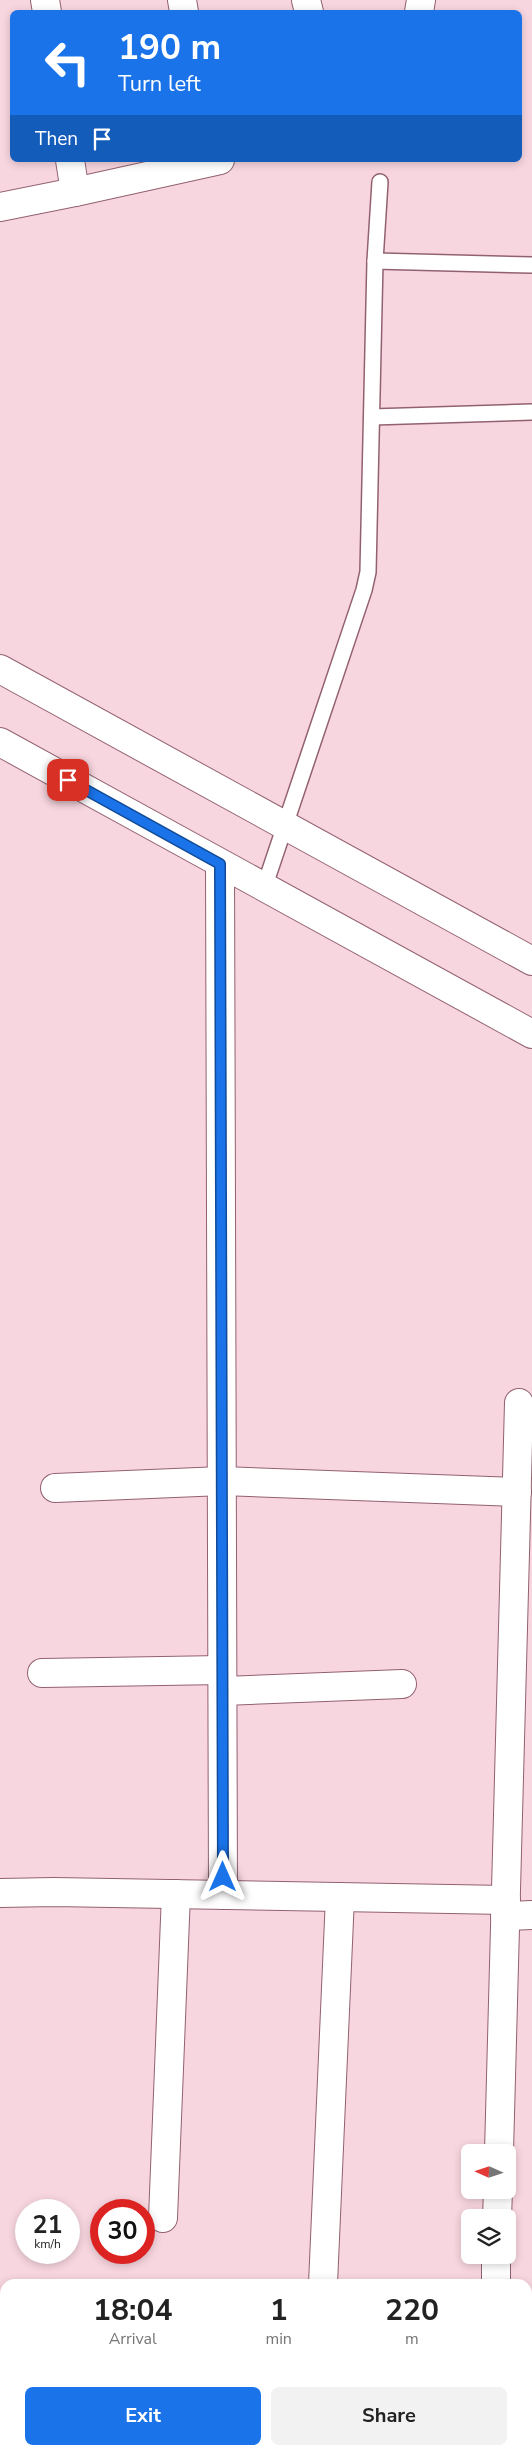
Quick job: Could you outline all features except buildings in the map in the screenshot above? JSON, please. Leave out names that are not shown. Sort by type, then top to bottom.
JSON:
[{"type":"street","points":[[70,162],[75,192]]},
{"type":"street","points":[[0,208],[207,162]]},
{"type":"street","points":[[0,669],[532,961]]},
{"type":"street","points":[[0,742],[532,1034]]},
{"type":"street","points":[[220,864],[223,1895]]},
{"type":"street","points":[[499,2144],[506,1908],[521,1716],[523,1561],[517,1492],[519,1403]]},
{"type":"street","points":[[55,1488],[222,1481],[517,1492]]},
{"type":"street","points":[[42,1673],[222,1681],[402,1684]]},
{"type":"street","points":[[0,1894],[54,1892],[340,1897],[506,1908],[532,1915]]},
{"type":"street","points":[[163,2218],[176,1894]]},
{"type":"street","points":[[323,2279],[340,1897]]},
{"type":"street","points":[[496,2264],[496,2279]]},
{"type":"lane","points":[[264,888],[364,590],[368,572],[375,261],[380,182]]},
{"type":"lane","points":[[375,261],[532,265]]},
{"type":"lane","points":[[372,417],[532,412]]},
{"type":"route","points":[[68,780],[220,864],[223,1877]]}]
